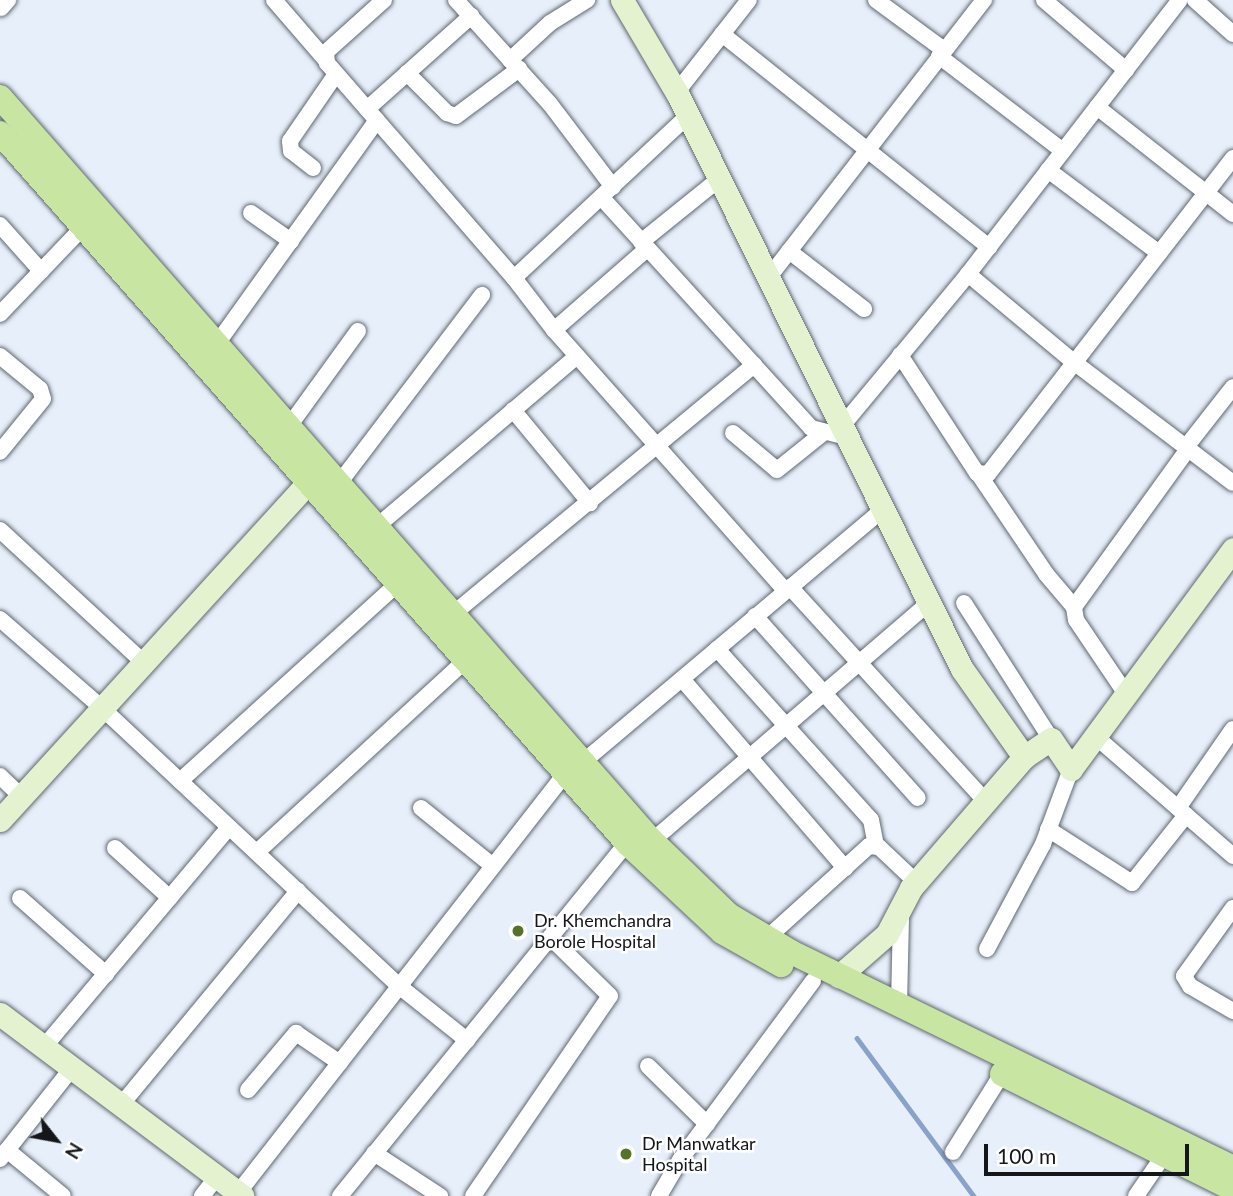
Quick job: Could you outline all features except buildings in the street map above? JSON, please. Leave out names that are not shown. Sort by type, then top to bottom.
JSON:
[{"type":"main road","points":[[0,97],[92,218],[210,353],[309,482],[466,660],[574,768]]},
{"type":"main road","points":[[0,133],[92,218]]},
{"type":"main road","points":[[210,353],[287,429],[453,614],[574,768],[722,932],[813,981],[1233,1189]]},
{"type":"main road","points":[[639,842],[729,915],[766,939],[1233,1168]]},
{"type":"street","points":[[274,0],[514,278],[577,356],[986,802]]},
{"type":"street","points":[[325,60],[326,52],[384,0]]},
{"type":"street","points":[[456,0],[514,64],[644,245],[811,428],[837,432]]},
{"type":"street","points":[[407,73],[447,113],[456,116],[514,64],[551,23],[587,0]]},
{"type":"street","points":[[622,0],[688,116],[769,278],[837,432],[883,509],[962,669],[1024,757]]},
{"type":"street","points":[[676,93],[749,0]]},
{"type":"street","points":[[876,0],[1063,151]]},
{"type":"street","points":[[769,278],[984,0]]},
{"type":"street","points":[[1044,0],[1126,70]]},
{"type":"street","points":[[733,433],[777,470],[837,432],[968,274],[1180,0]]},
{"type":"street","points":[[1195,0],[1233,34]]},
{"type":"street","points":[[210,353],[291,241],[372,115],[407,73],[471,16]]},
{"type":"street","points":[[722,34],[989,247]]},
{"type":"street","points":[[313,169],[289,145],[336,74]]},
{"type":"street","points":[[1097,107],[1233,214]]},
{"type":"street","points":[[514,278],[688,116]]},
{"type":"street","points":[[980,475],[988,474],[1233,158]]},
{"type":"street","points":[[1048,170],[1158,253]]},
{"type":"street","points":[[554,330],[719,179]]},
{"type":"street","points":[[251,213],[291,241]]},
{"type":"street","points":[[0,314],[92,218]]},
{"type":"street","points":[[0,225],[41,271]]},
{"type":"street","points":[[789,251],[864,309]]},
{"type":"street","points":[[968,274],[1075,363],[1233,483]]},
{"type":"street","points":[[337,486],[482,295]]},
{"type":"street","points":[[287,429],[358,331]]},
{"type":"street","points":[[900,355],[1046,574],[1074,607],[1076,620],[1126,694]]},
{"type":"street","points":[[0,356],[40,389],[43,399],[0,453]]},
{"type":"street","points":[[375,528],[577,356]]},
{"type":"street","points":[[453,614],[659,447],[754,365]]},
{"type":"street","points":[[1074,607],[1233,387]]},
{"type":"street","points":[[513,410],[590,503]]},
{"type":"street","points":[[0,820],[309,482]]},
{"type":"street","points":[[1,1017],[50,1040],[72,1068],[127,1097],[240,1194],[493,866],[574,768],[883,509]]},
{"type":"street","points":[[0,530],[144,663]]},
{"type":"street","points":[[987,949],[1048,829],[1071,769],[1230,560]]},
{"type":"street","points":[[180,780],[398,583]]},
{"type":"street","points":[[340,1196],[550,937],[639,842],[750,757],[929,603]]},
{"type":"street","points":[[964,603],[1071,769]]},
{"type":"street","points":[[755,617],[919,798]]},
{"type":"street","points":[[0,619],[102,708],[400,986],[467,1040]]},
{"type":"street","points":[[717,649],[871,820],[876,846],[916,882]]},
{"type":"street","points":[[257,852],[466,660]]},
{"type":"street","points":[[681,679],[845,868]]},
{"type":"street","points":[[1048,829],[1132,883],[1182,812],[1233,729]]},
{"type":"street","points":[[1095,736],[1233,856]]},
{"type":"street","points":[[839,976],[887,934],[916,882],[1024,757],[1051,739]]},
{"type":"street","points":[[0,776],[21,796]]},
{"type":"street","points":[[421,808],[493,866]]},
{"type":"street","points":[[50,1040],[229,827]]},
{"type":"street","points":[[766,939],[845,868],[876,846]]},
{"type":"street","points":[[115,848],[170,898]]},
{"type":"street","points":[[127,1097],[298,891]]},
{"type":"street","points":[[20,898],[106,974]]},
{"type":"street","points":[[1233,908],[1184,976],[1190,986],[1233,1012]]},
{"type":"street","points":[[899,1005],[901,909]]},
{"type":"street","points":[[473,1196],[610,996],[550,937]]},
{"type":"street","points":[[659,1196],[707,1124],[813,981]]},
{"type":"street","points":[[248,1090],[296,1033],[340,1063]]},
{"type":"street","points":[[648,1066],[707,1124]]},
{"type":"street","points":[[63,1196],[3,1155],[72,1068]]},
{"type":"street","points":[[953,1152],[1002,1074]]},
{"type":"street","points":[[374,1153],[440,1196]]},
{"type":"street","points":[[1136,1196],[1164,1155]]},
{"type":"street","points":[[202,1196],[217,1177]]},
{"type":"waterway","points":[[857,1038],[974,1196]]},
{"type":"place","name":"Dr. Khemchandra Borole Hospital","points":[[518,931]]},
{"type":"place","name":"Dr Manwatkar Hospital","points":[[626,1154]]}]
